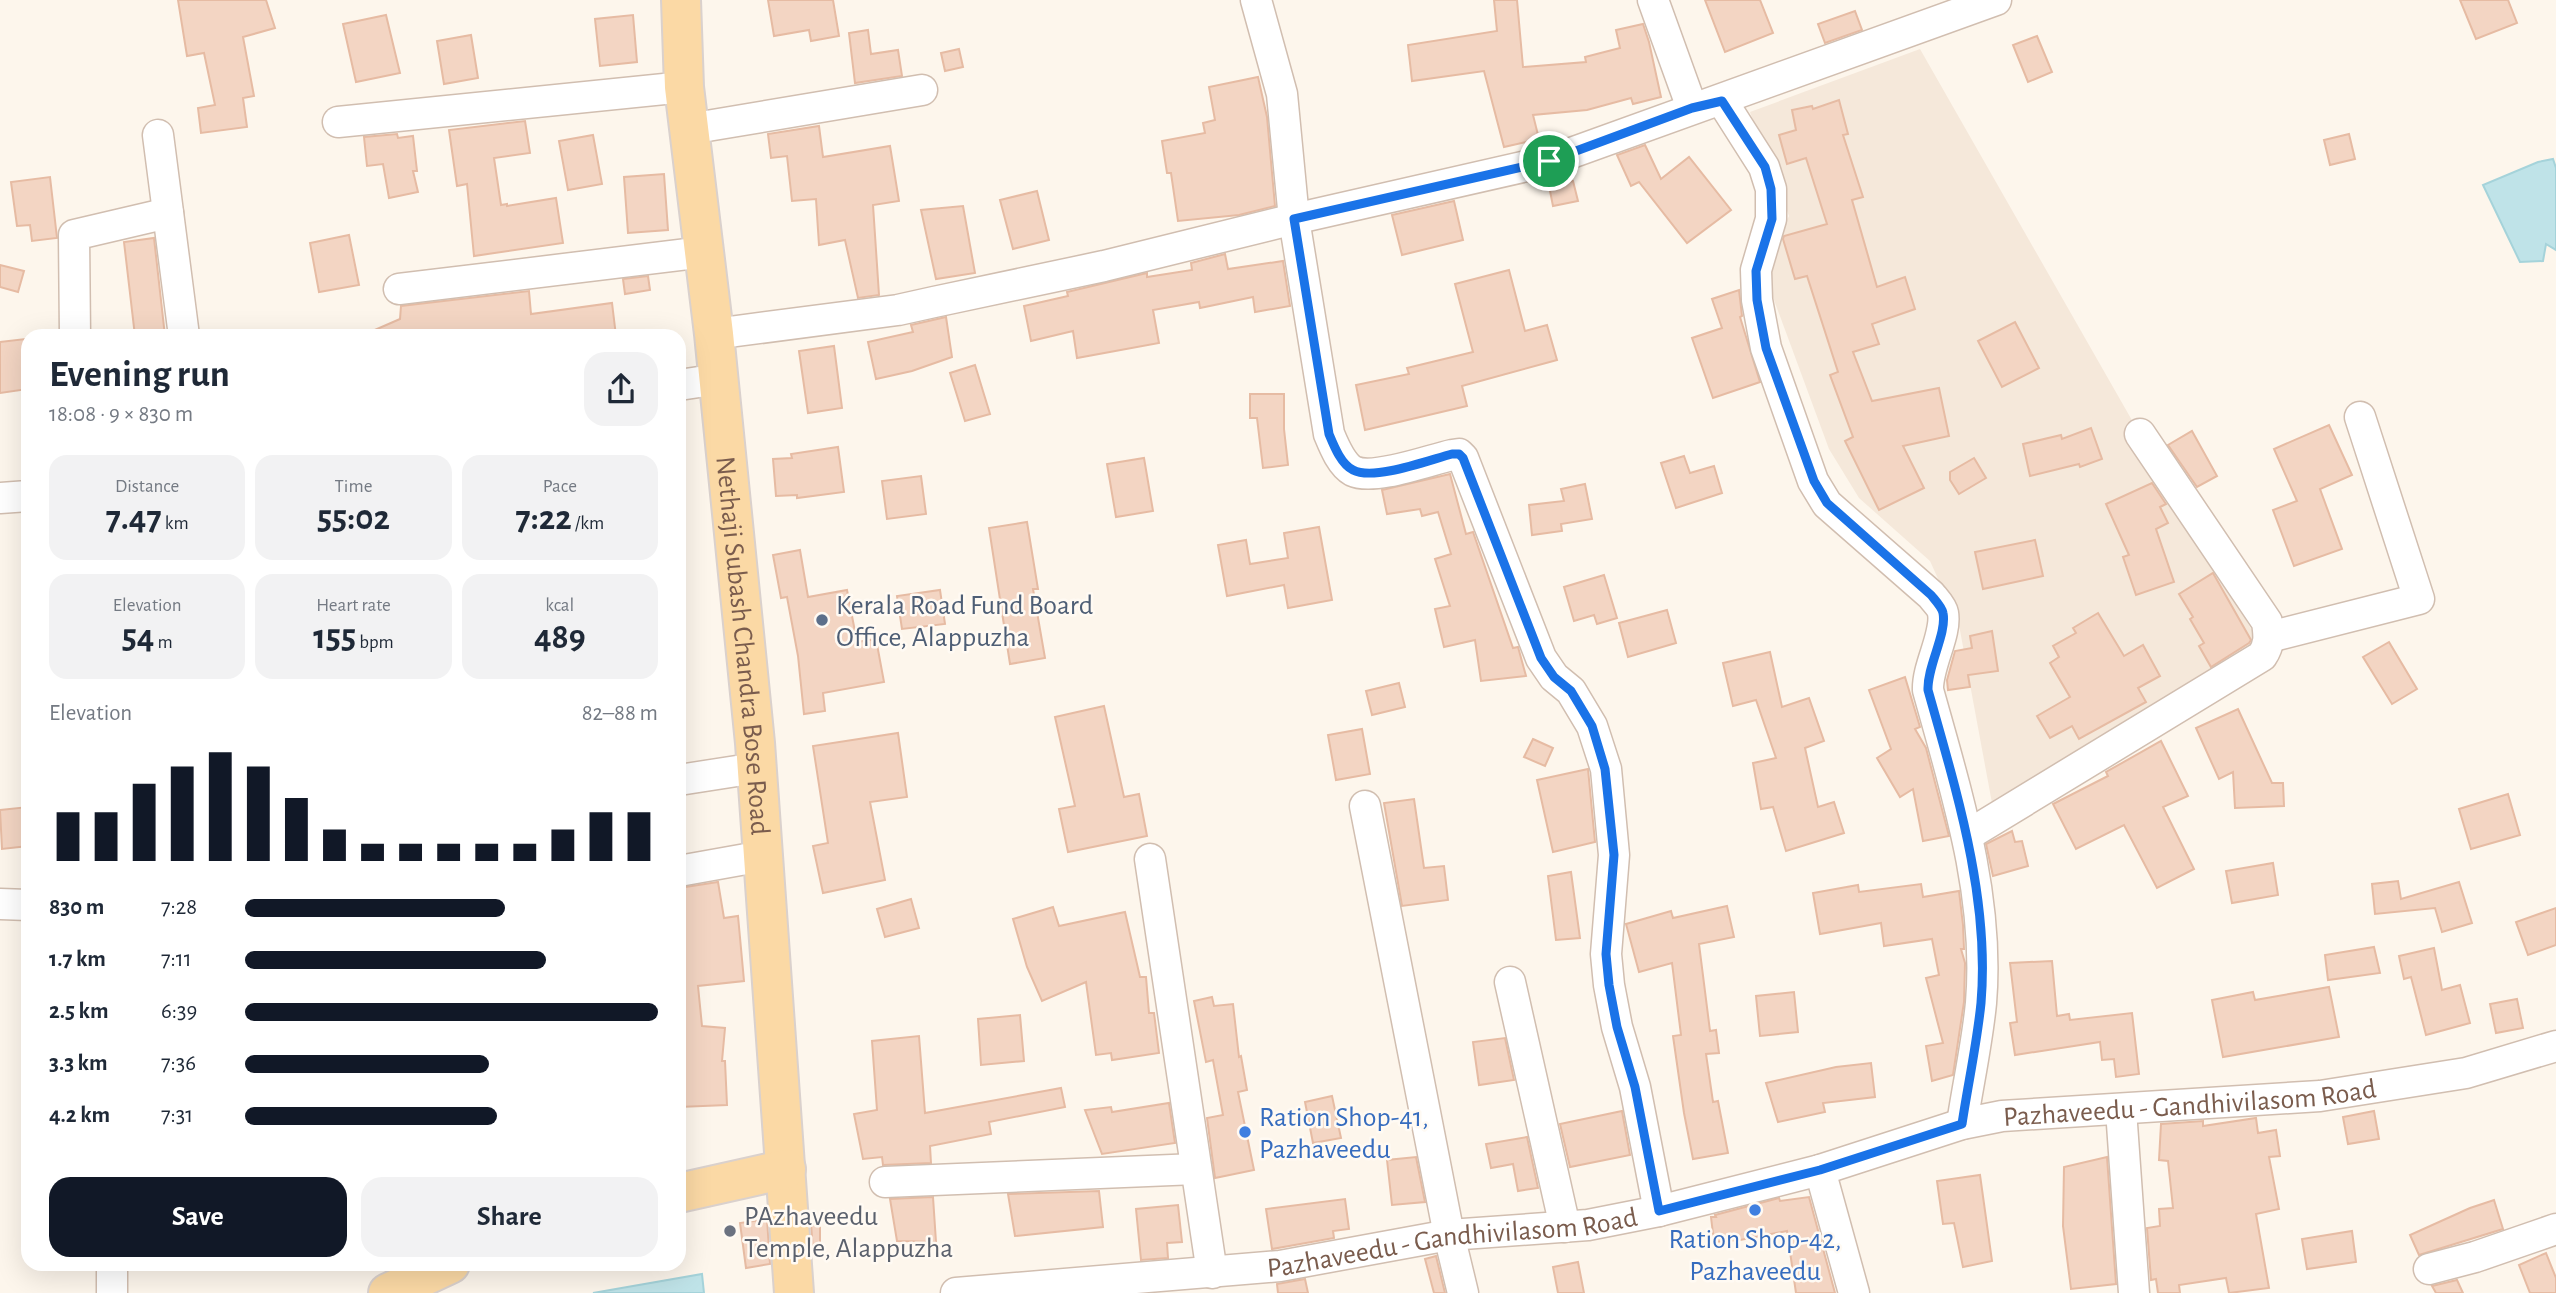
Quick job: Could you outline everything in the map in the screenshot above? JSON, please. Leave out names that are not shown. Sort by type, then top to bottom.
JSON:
[{"type":"main road","name":"Nethaji Subash Chandra Bose Road","points":[[681,0],[684,87],[719,379],[756,768],[794,1293]]},
{"type":"main road","points":[[686,1190],[786,1169]]},
{"type":"street","points":[[1256,0],[1282,94],[1294,219],[1329,434],[1337,453],[1352,470],[1371,475],[1452,454],[1459,454],[1463,458],[1541,658],[1554,677],[1571,691],[1592,726],[1605,769],[1614,855],[1606,954],[1609,985],[1617,1027],[1635,1087],[1659,1211]]},
{"type":"street","points":[[1653,0],[1692,108]]},
{"type":"street","points":[[714,334],[898,310],[1104,266],[1294,219],[1549,161],[1692,108],[1722,101],[1782,76],[1996,0]]},
{"type":"street","points":[[338,122],[684,87]]},
{"type":"street","points":[[689,130],[922,90]]},
{"type":"street","points":[[1722,101],[1765,167],[1771,189],[1772,219],[1756,271],[1757,300],[1766,348],[1814,481],[1827,503],[1931,595],[1943,612],[1942,626],[1927,677],[1928,690],[1968,835],[1981,956],[1981,1003],[1962,1124]]},
{"type":"street","points":[[158,135],[183,329]]},
{"type":"street","points":[[75,329],[74,235],[168,213]]},
{"type":"street","points":[[399,289],[704,252]]},
{"type":"street","points":[[686,384],[719,379]]},
{"type":"street","points":[[2269,637],[2419,598],[2360,417]]},
{"type":"street","points":[[1968,835],[2262,656],[2267,649],[2267,622],[2140,434]]},
{"type":"street","points":[[0,498],[21,496]]},
{"type":"street","points":[[686,779],[756,768]]},
{"type":"street","points":[[1365,806],[1449,1236],[1463,1293]]},
{"type":"street","points":[[686,870],[763,856]]},
{"type":"street","points":[[1150,859],[1212,1273]]},
{"type":"street","points":[[0,904],[21,905]]},
{"type":"street","points":[[1510,982],[1565,1227]]},
{"type":"street","name":"Pazhaveedu - Gandhivilasom Road","points":[[956,1293],[1280,1266],[1449,1236],[1588,1225],[1659,1211],[1820,1170],[1962,1124],[2002,1116],[2320,1096],[2466,1073],[2556,1046]]},
{"type":"street","points":[[2121,1110],[2134,1293]]},
{"type":"street","points":[[885,1182],[1196,1169]]},
{"type":"street","points":[[1820,1170],[1854,1293]]},
{"type":"street","points":[[2429,1269],[2475,1257],[2556,1229]]},
{"type":"street","points":[[112,1271],[112,1293]]},
{"type":"shaded area","points":[[1920,49],[2262,648],[1992,803],[1959,625],[1930,561],[1859,498],[1829,449],[1767,281],[1777,240],[1789,216],[1750,112]]},
{"type":"water","points":[[2553,159],[2556,168],[2556,250],[2546,244],[2543,261],[2520,262],[2483,185],[2538,162]]},
{"type":"water","points":[[702,1274],[704,1293],[593,1293]]},
{"type":"building","points":[[178,0],[266,0],[275,28],[243,37],[254,96],[243,98],[247,127],[201,133],[198,108],[215,105],[204,53],[187,56]]},
{"type":"building","points":[[768,0],[833,0],[839,36],[811,41],[809,30],[774,36]]},
{"type":"building","points":[[1494,0],[1517,0],[1523,67],[1586,62],[1585,57],[1620,48],[1616,30],[1643,24],[1661,97],[1633,104],[1631,98],[1587,110],[1533,115],[1539,139],[1504,147],[1484,71],[1412,81],[1408,45],[1497,31]]},
{"type":"building","points":[[1705,0],[1760,0],[1773,33],[1725,52]]},
{"type":"building","points":[[2460,0],[2508,0],[2517,23],[2476,39]]},
{"type":"building","points":[[1855,11],[1862,30],[1825,43],[1818,24]]},
{"type":"building","points":[[386,15],[400,73],[356,82],[343,24]]},
{"type":"building","points":[[633,15],[637,62],[600,66],[595,19]]},
{"type":"building","points":[[868,30],[871,54],[898,50],[902,76],[855,83],[849,33]]},
{"type":"building","points":[[471,35],[478,78],[444,84],[437,41]]},
{"type":"building","points":[[2037,36],[2052,72],[2028,82],[2013,45]]},
{"type":"building","points":[[959,49],[963,67],[945,71],[941,53]]},
{"type":"building","points":[[1258,77],[1267,117],[1275,206],[1239,215],[1178,221],[1171,173],[1167,173],[1162,141],[1205,133],[1203,123],[1215,120],[1209,87]]},
{"type":"building","points":[[1839,100],[1848,134],[1843,135],[1863,197],[1852,200],[1877,287],[1905,277],[1915,309],[1872,324],[1879,344],[1853,352],[1872,401],[1939,388],[1949,436],[1903,446],[1924,488],[1879,510],[1845,441],[1853,437],[1830,375],[1838,372],[1807,276],[1795,279],[1783,239],[1784,236],[1827,224],[1806,158],[1787,164],[1779,135],[1796,130],[1792,110],[1812,106],[1813,109]]},
{"type":"building","points":[[525,121],[530,153],[494,158],[501,205],[556,198],[563,243],[474,256],[467,184],[457,186],[449,130]]},
{"type":"building","points":[[819,126],[823,157],[890,146],[899,201],[873,205],[879,295],[858,298],[845,240],[819,245],[816,199],[792,201],[787,156],[771,158],[768,134]]},
{"type":"building","points":[[397,134],[398,138],[413,136],[417,171],[413,171],[418,192],[389,198],[383,164],[367,166],[364,137]]},
{"type":"building","points":[[2349,134],[2355,159],[2330,165],[2324,140]]},
{"type":"building","points":[[593,135],[602,184],[568,190],[559,141]]},
{"type":"building","points":[[1645,145],[1661,179],[1689,157],[1731,210],[1687,243],[1639,182],[1631,186],[1617,155]]},
{"type":"building","points":[[664,174],[668,230],[628,233],[624,177]]},
{"type":"building","points":[[50,177],[57,238],[32,241],[30,225],[17,226],[11,182]]},
{"type":"building","points":[[1573,181],[1578,201],[1553,206],[1549,186]]},
{"type":"building","points":[[1037,191],[1049,240],[1013,249],[1000,200]]},
{"type":"building","points":[[1454,201],[1463,240],[1402,255],[1392,215]]},
{"type":"building","points":[[963,206],[975,273],[936,279],[921,210]]},
{"type":"building","points":[[349,235],[359,285],[319,292],[310,243]]},
{"type":"building","points":[[154,238],[164,329],[134,329],[124,242]]},
{"type":"building","points":[[1225,254],[1228,269],[1283,261],[1290,306],[1255,312],[1253,297],[1200,308],[1199,302],[1153,310],[1159,343],[1077,358],[1073,331],[1031,341],[1024,306],[1068,296],[1067,292],[1147,273],[1147,277],[1192,270],[1191,263]]},
{"type":"building","points":[[0,265],[24,271],[18,292],[0,287]]},
{"type":"building","points":[[1509,270],[1525,331],[1547,325],[1557,360],[1462,386],[1467,406],[1365,430],[1356,385],[1409,374],[1407,368],[1473,352],[1455,284]]},
{"type":"building","points":[[648,276],[650,290],[625,294],[623,279]]},
{"type":"building","points":[[1739,290],[1740,317],[1760,382],[1713,398],[1692,338],[1722,328],[1712,299]]},
{"type":"building","points":[[529,291],[531,314],[612,303],[615,329],[377,329],[400,319],[401,306]]},
{"type":"building","points":[[946,317],[952,357],[912,371],[876,379],[868,342],[913,332],[911,325]]},
{"type":"building","points":[[2015,322],[2039,368],[2002,387],[1978,341]]},
{"type":"building","points":[[21,339],[21,390],[0,393],[0,342]]},
{"type":"building","points":[[834,346],[842,408],[808,413],[799,351]]},
{"type":"building","points":[[975,365],[990,414],[965,421],[950,373]]},
{"type":"building","points":[[1250,394],[1284,394],[1288,465],[1263,468],[1257,418],[1250,418]]},
{"type":"building","points":[[2329,425],[2352,475],[2320,489],[2342,549],[2294,566],[2273,510],[2297,501],[2274,449]]},
{"type":"building","points":[[2091,428],[2102,459],[2080,467],[2079,464],[2030,476],[2023,444],[2061,435],[2062,439]]},
{"type":"building","points":[[2192,431],[2217,476],[2197,487],[2168,445]]},
{"type":"building","points":[[838,447],[844,492],[797,498],[797,495],[776,496],[773,459],[792,458],[791,454]]},
{"type":"building","points":[[1684,456],[1690,473],[1714,466],[1722,493],[1676,508],[1661,463]]},
{"type":"building","points":[[1144,458],[1153,511],[1116,517],[1107,464]]},
{"type":"building","points":[[1974,458],[1986,478],[1959,494],[1950,480],[1950,472]]},
{"type":"building","points":[[1450,474],[1466,534],[1473,532],[1513,648],[1518,647],[1526,676],[1481,681],[1475,640],[1444,647],[1435,609],[1450,606],[1435,559],[1451,554],[1438,512],[1422,516],[1420,509],[1387,514],[1382,490]]},
{"type":"building","points":[[921,476],[926,514],[887,519],[882,481]]},
{"type":"building","points":[[2152,483],[2166,504],[2160,507],[2168,523],[2156,529],[2174,582],[2136,595],[2123,557],[2129,555],[2106,504]]},
{"type":"building","points":[[1585,484],[1592,519],[1561,524],[1562,531],[1532,535],[1529,505],[1564,501],[1561,489]]},
{"type":"building","points":[[1027,522],[1038,589],[1033,589],[1045,658],[1010,664],[989,528]]},
{"type":"building","points":[[1319,527],[1332,600],[1288,608],[1284,585],[1227,596],[1218,545],[1246,540],[1250,564],[1288,558],[1284,533]]},
{"type":"building","points":[[2035,540],[2043,576],[1983,589],[1975,552]]},
{"type":"building","points":[[800,550],[808,597],[847,590],[857,642],[876,639],[884,682],[823,693],[825,711],[804,714],[798,656],[787,597],[781,598],[773,555]]},
{"type":"building","points":[[2213,573],[2251,640],[2211,667],[2199,646],[2204,643],[2190,619],[2193,617],[2179,594]]},
{"type":"building","points":[[1604,575],[1617,618],[1597,624],[1594,615],[1574,621],[1564,587]]},
{"type":"building","points":[[940,590],[945,624],[902,629],[897,596]]},
{"type":"building","points":[[1667,610],[1676,643],[1628,657],[1619,623]]},
{"type":"building","points":[[2098,613],[2124,656],[2143,645],[2160,676],[2138,688],[2146,702],[2079,739],[2072,726],[2050,738],[2037,716],[2070,697],[2050,663],[2059,657],[2053,646],[2076,633],[2073,628]]},
{"type":"building","points":[[1992,631],[1998,671],[1968,675],[1970,687],[1948,690],[1947,680],[1955,651],[1972,648],[1970,636]]},
{"type":"building","points":[[2389,642],[2417,689],[2392,704],[2363,657]]},
{"type":"building","points":[[1770,652],[1782,707],[1809,698],[1824,741],[1805,748],[1818,807],[1834,802],[1844,833],[1786,851],[1773,807],[1761,809],[1753,763],[1776,758],[1756,700],[1733,706],[1723,663]]},
{"type":"building","points":[[1905,677],[1920,727],[1915,729],[1926,748],[1949,836],[1923,841],[1913,789],[1900,797],[1877,758],[1891,749],[1869,690]]},
{"type":"building","points":[[1399,683],[1405,707],[1372,715],[1366,691]]},
{"type":"building","points":[[1104,706],[1124,797],[1139,794],[1147,836],[1068,852],[1059,809],[1075,806],[1055,717]]},
{"type":"building","points":[[2238,709],[2272,783],[2283,783],[2284,806],[2235,808],[2233,772],[2219,779],[2196,728]]},
{"type":"building","points":[[1362,729],[1370,774],[1336,780],[1328,735]]},
{"type":"building","points":[[898,733],[907,797],[870,802],[885,880],[823,893],[813,846],[828,843],[813,746]]},
{"type":"building","points":[[1533,739],[1553,748],[1545,766],[1524,757]]},
{"type":"building","points":[[2161,741],[2188,796],[2163,807],[2194,869],[2157,888],[2124,825],[2076,849],[2053,804],[2108,776],[2106,772]]},
{"type":"building","points":[[1588,769],[1595,842],[1553,852],[1537,780]]},
{"type":"building","points":[[2508,794],[2520,835],[2471,849],[2459,809]]},
{"type":"building","points":[[1414,799],[1424,868],[1444,866],[1448,900],[1402,906],[1384,803]]},
{"type":"building","points":[[21,808],[21,847],[2,849],[0,810]]},
{"type":"building","points":[[2012,831],[2015,842],[2022,841],[2028,866],[1993,876],[1986,844]]},
{"type":"building","points":[[2273,863],[2278,895],[2232,903],[2226,871]]},
{"type":"building","points":[[1571,872],[1580,938],[1556,940],[1548,876]]},
{"type":"building","points":[[2398,881],[2401,899],[2459,882],[2472,923],[2442,932],[2435,908],[2375,914],[2372,884]]},
{"type":"building","points":[[718,882],[724,918],[738,916],[744,981],[698,986],[702,1026],[725,1028],[722,1061],[725,1061],[727,1105],[686,1107],[686,887]]},
{"type":"building","points":[[1921,884],[1923,897],[1959,891],[1963,925],[1964,949],[1961,949],[1965,963],[1964,1002],[1953,1075],[1932,1081],[1926,1046],[1943,1043],[1926,978],[1939,975],[1932,939],[1884,946],[1881,923],[1820,934],[1813,893],[1858,885],[1859,892]]},
{"type":"building","points":[[911,899],[919,928],[885,937],[877,909]]},
{"type":"building","points":[[1727,906],[1734,937],[1699,944],[1710,1031],[1716,1030],[1719,1053],[1706,1054],[1713,1102],[1718,1101],[1728,1153],[1693,1159],[1673,1036],[1681,1035],[1672,963],[1639,972],[1626,924],[1671,911],[1673,918]]},
{"type":"building","points":[[1053,907],[1059,926],[1125,912],[1140,977],[1146,977],[1149,1013],[1154,1013],[1159,1053],[1112,1060],[1111,1053],[1096,1055],[1086,982],[1042,1001],[1027,967],[1013,919]]},
{"type":"building","points":[[2556,908],[2556,945],[2528,955],[2516,922]]},
{"type":"building","points":[[2374,947],[2380,973],[2328,980],[2325,955]]},
{"type":"building","points":[[2434,948],[2442,990],[2460,985],[2470,1023],[2426,1035],[2411,977],[2404,979],[2399,956]]},
{"type":"building","points":[[2052,961],[2057,1016],[2069,1014],[2070,1020],[2132,1013],[2139,1074],[2116,1077],[2114,1059],[2102,1060],[2100,1042],[2015,1055],[2010,1023],[2017,1022],[2010,963]]},
{"type":"building","points":[[2329,987],[2339,1037],[2223,1057],[2212,1000],[2253,992],[2255,1000]]},
{"type":"building","points":[[1794,992],[1798,1032],[1760,1036],[1756,996]]},
{"type":"building","points":[[1212,997],[1214,1006],[1233,1004],[1239,1057],[1241,1056],[1247,1090],[1238,1092],[1254,1170],[1215,1178],[1207,1118],[1223,1115],[1213,1060],[1206,1062],[1194,1001]]},
{"type":"building","points":[[2517,999],[2523,1028],[2496,1033],[2490,1004]]},
{"type":"building","points":[[1020,1015],[1024,1061],[981,1065],[978,1019]]},
{"type":"building","points":[[919,1036],[925,1113],[1061,1088],[1065,1107],[989,1122],[991,1134],[930,1146],[931,1163],[883,1165],[882,1157],[863,1159],[854,1114],[877,1110],[872,1041]]},
{"type":"building","points":[[1505,1038],[1514,1080],[1479,1085],[1473,1042]]},
{"type":"building","points":[[1871,1063],[1875,1097],[1823,1103],[1825,1112],[1778,1122],[1766,1083],[1836,1067]]},
{"type":"building","points":[[1332,1096],[1341,1138],[1313,1143],[1305,1102]]},
{"type":"building","points":[[1169,1103],[1175,1143],[1102,1154],[1085,1110],[1111,1107],[1112,1112]]},
{"type":"building","points":[[1622,1111],[1630,1155],[1570,1167],[1560,1124]]},
{"type":"building","points":[[2374,1111],[2379,1139],[2348,1144],[2343,1117]]},
{"type":"building","points":[[2256,1118],[2258,1133],[2276,1130],[2280,1156],[2269,1157],[2279,1209],[2256,1214],[2269,1288],[2229,1293],[2226,1278],[2179,1285],[2180,1293],[2158,1293],[2156,1279],[2151,1280],[2147,1228],[2160,1226],[2159,1209],[2173,1208],[2168,1161],[2159,1160],[2161,1124],[2203,1121],[2203,1126]]},
{"type":"building","points":[[1527,1137],[1538,1188],[1518,1191],[1513,1164],[1491,1168],[1486,1144]]},
{"type":"building","points":[[1416,1157],[1425,1202],[1392,1205],[1387,1160]]},
{"type":"building","points":[[2107,1157],[2116,1284],[2071,1289],[2063,1226],[2064,1167]]},
{"type":"building","points":[[1980,1175],[1992,1261],[1963,1267],[1954,1223],[1943,1224],[1937,1181]]},
{"type":"building","points":[[1099,1191],[1103,1227],[1015,1236],[1008,1194]]},
{"type":"building","points":[[933,1197],[936,1242],[897,1241],[890,1199]]},
{"type":"building","points":[[1809,1197],[1835,1293],[1796,1293],[1787,1231],[1714,1242],[1711,1217],[1716,1217],[1715,1215],[1779,1198],[1780,1201]]},
{"type":"building","points":[[1345,1199],[1349,1229],[1333,1231],[1334,1238],[1272,1249],[1266,1209]]},
{"type":"building","points":[[2494,1200],[2503,1229],[2419,1255],[2410,1235]]},
{"type":"building","points":[[1178,1205],[1182,1242],[1167,1243],[1168,1258],[1141,1260],[1136,1209]]},
{"type":"building","points":[[767,1219],[770,1264],[746,1268],[740,1223]]},
{"type":"building","points":[[811,1223],[820,1223],[820,1252],[813,1252]]},
{"type":"building","points":[[2352,1231],[2356,1262],[2307,1269],[2302,1239]]},
{"type":"building","points":[[2546,1253],[2556,1278],[2556,1293],[2530,1293],[2519,1265]]},
{"type":"building","points":[[1436,1256],[1445,1293],[1434,1293],[1425,1259]]},
{"type":"building","points":[[1578,1262],[1584,1293],[1558,1293],[1553,1267]]},
{"type":"building","points":[[1305,1279],[1308,1293],[1278,1293],[1277,1284]]},
{"type":"building","points":[[2457,1280],[2463,1293],[2436,1293],[2432,1286]]},
{"type":"place","name":"Kerala Road Fund Board Office, Alappuzha","points":[[822,620]]},
{"type":"place","name":"Ration Shop-41, Pazhaveedu","points":[[1245,1132]]},
{"type":"place","name":"Ration Shop-42, Pazhaveedu","points":[[1755,1210]]},
{"type":"place","name":"PAzhaveedu Temple, Alappuzha","points":[[730,1231]]},
{"type":"route","points":[[1722,101],[1765,167],[1771,189],[1772,219],[1756,271],[1757,300],[1766,348],[1814,481],[1827,503],[1931,595],[1943,612],[1942,626],[1927,677],[1928,690],[1968,835],[1977,901],[1981,1003],[1962,1124],[1820,1170],[1659,1211],[1635,1087],[1617,1027],[1609,985],[1606,954],[1614,855],[1605,769],[1592,726],[1571,691],[1554,677],[1541,658],[1463,458],[1459,454],[1452,454],[1371,475],[1352,470],[1337,453],[1329,434],[1294,219],[1549,161],[1692,108],[1722,101]]}]
